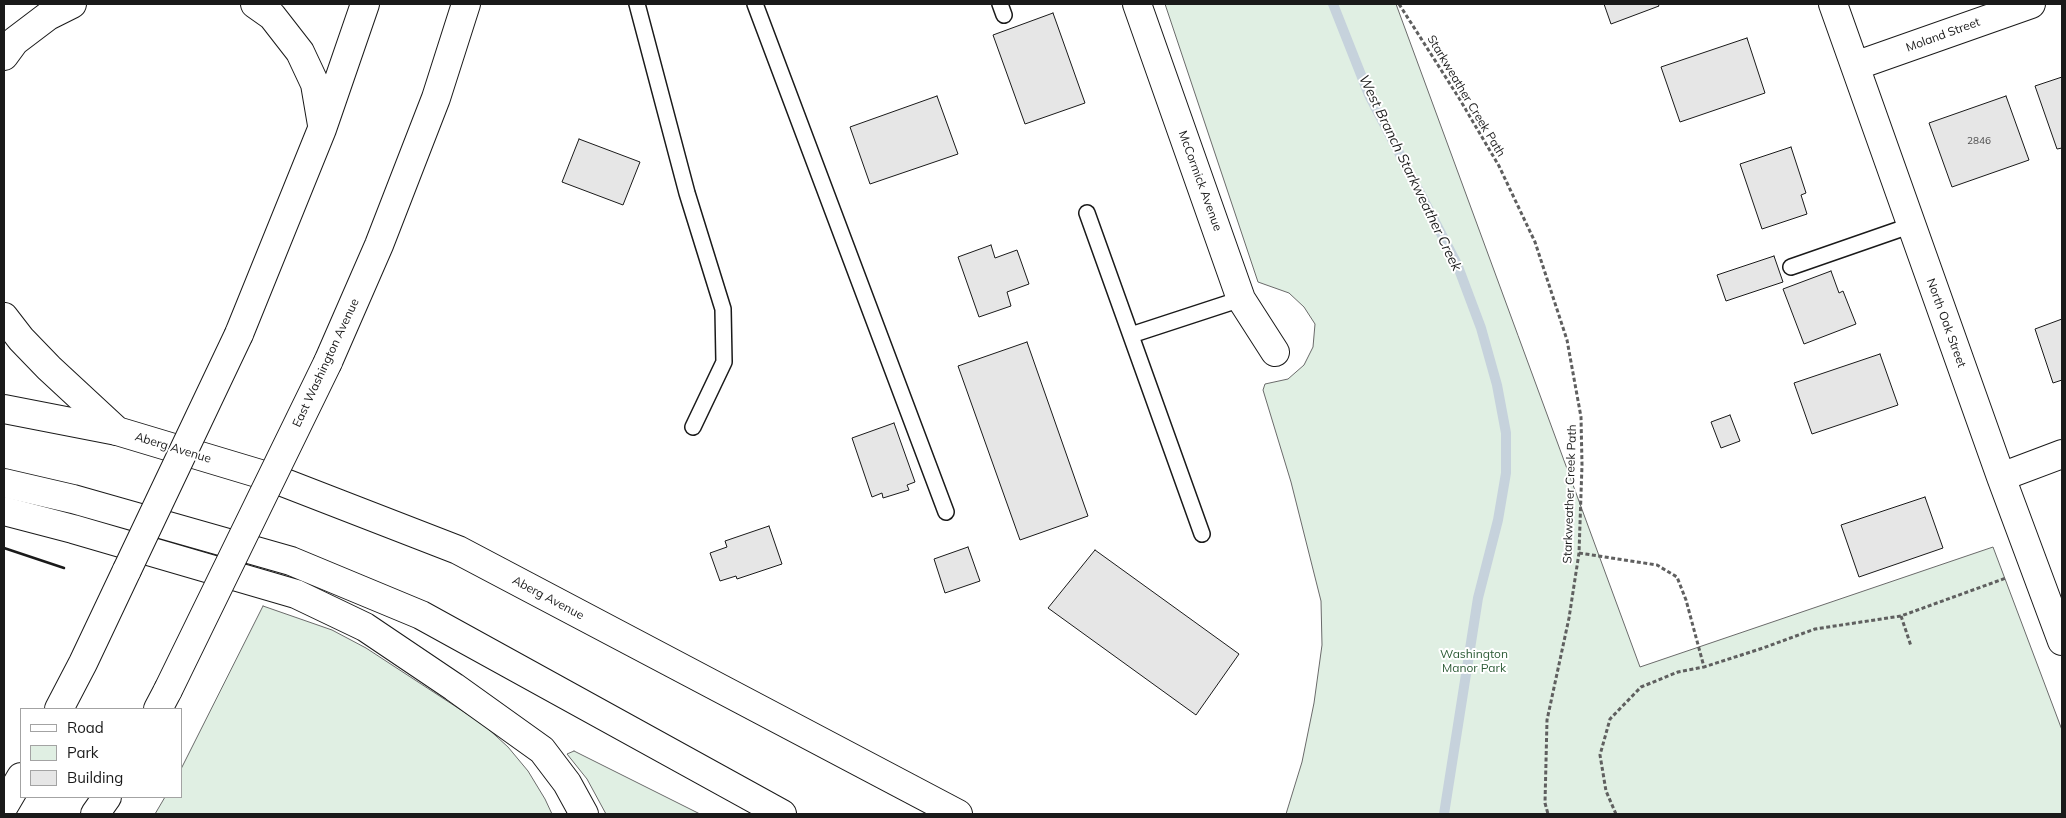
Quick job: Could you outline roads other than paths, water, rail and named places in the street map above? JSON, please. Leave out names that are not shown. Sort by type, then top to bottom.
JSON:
[{"type":"main road","points":[[4,56],[15,41],[48,16],[72,4]]},
{"type":"main road","points":[[255,4],[272,16],[300,52],[316,84],[322,129]]},
{"type":"main road","points":[[60,708],[83,663],[240,334],[322,129],[365,4]]},
{"type":"main road","name":"East Washington Avenue","points":[[163,700],[328,362],[383,236],[436,98],[466,4]]},
{"type":"main road","name":"McCormick Avenue","points":[[1136,4],[1241,299],[1275,352]]},
{"type":"main road","name":"North Oak Street","points":[[1832,4],[2062,641]]},
{"type":"main road","name":"Moland Street","points":[[1855,66],[2032,4]]},
{"type":"main road","points":[[4,317],[21,339],[49,368],[117,431]]},
{"type":"main road","name":"Aberg Avenue","points":[[4,409],[117,431],[267,476],[458,550],[958,814]]},
{"type":"main road","points":[[2001,476],[2062,454]]},
{"type":"main road","points":[[4,483],[73,499],[291,561],[420,615],[782,814]]},
{"type":"main road","points":[[4,511],[296,594],[365,627],[454,687],[542,750],[567,783],[584,814]]},
{"type":"main road","points":[[4,806],[20,779]]},
{"type":"main road","points":[[95,814],[106,798]]},
{"type":"lane","points":[[637,4],[687,193],[723,309],[724,362],[693,427]]},
{"type":"lane","points":[[755,4],[946,512]]},
{"type":"lane","points":[[1087,213],[1202,534]]},
{"type":"lane","points":[[1791,267],[1912,225]]},
{"type":"lane","points":[[1131,335],[1241,299]]},
{"type":"waterway","name":"West Branch Starkweather Creek","points":[[1333,4],[1369,95],[1457,264],[1481,328],[1497,385],[1506,433],[1506,473],[1498,520],[1478,598],[1444,814]]},
{"type":"park label","name":"Washington Manor Park","points":[[1474,661]]}]
